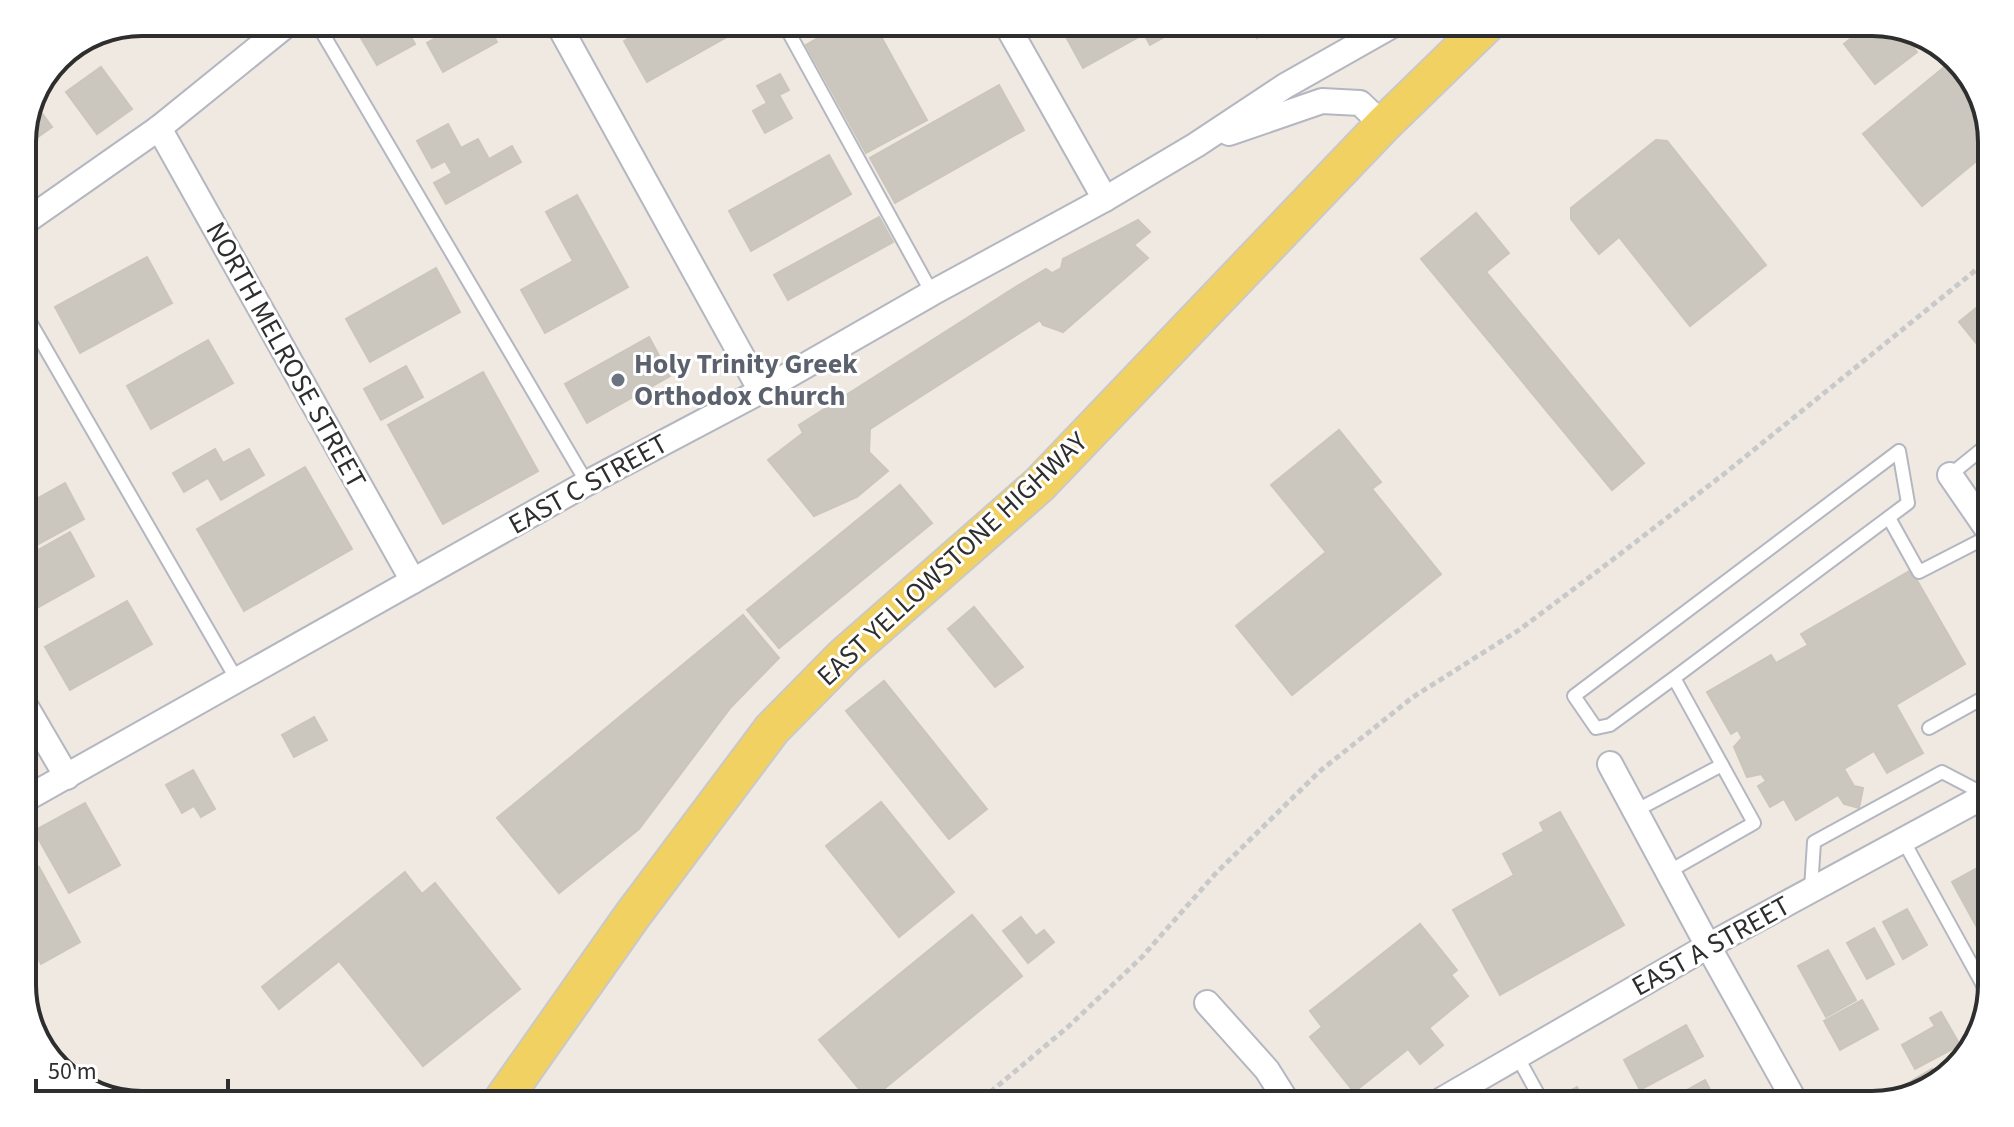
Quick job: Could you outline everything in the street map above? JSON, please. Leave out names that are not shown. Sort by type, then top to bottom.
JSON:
[{"type":"main road","name":"EAST YELLOWSTONE HIGHWAY","points":[[509,1091],[632,916],[772,729],[844,656],[1039,485],[1468,36]]},
{"type":"street","points":[[36,214],[159,128],[273,36]]},
{"type":"street","points":[[565,36],[761,391]]},
{"type":"street","points":[[1013,36],[1105,199]]},
{"type":"street","name":"EAST C STREET","points":[[36,794],[587,483],[761,391],[1105,199],[1196,145],[1285,86],[1373,36]]},
{"type":"street","name":"EAST C STREET","points":[[1196,145],[1322,101],[1360,103],[1383,125]]},
{"type":"street","name":"NORTH MELROSE STREET","points":[[159,128],[413,581]]},
{"type":"street","points":[[1950,475],[1978,517]]},
{"type":"street","points":[[36,724],[67,777]]},
{"type":"street","points":[[1610,764],[1789,1091]]},
{"type":"street","name":"EAST A STREET","points":[[1457,1091],[1708,946],[1978,799]]},
{"type":"street","points":[[1207,1003],[1267,1070],[1280,1091]]},
{"type":"lane","points":[[324,36],[587,483]]},
{"type":"lane","points":[[791,36],[932,293]]},
{"type":"lane","points":[[36,332],[237,680]]},
{"type":"lane","points":[[1899,451],[1908,503],[1674,678],[1610,725],[1596,728],[1574,696],[1899,451]]},
{"type":"lane","points":[[1950,475],[1978,452]]},
{"type":"lane","points":[[1889,518],[1919,572],[1978,542]]},
{"type":"lane","points":[[1668,872],[1754,823],[1674,678]]},
{"type":"lane","points":[[1929,728],[1978,701]]},
{"type":"lane","points":[[1635,811],[1722,765]]},
{"type":"lane","points":[[1811,889],[1814,842],[1942,772],[1978,788]]},
{"type":"lane","points":[[1903,840],[1978,976]]},
{"type":"lane","points":[[1517,1056],[1536,1091]]},
{"type":"path","points":[[992,1091],[1069,1026],[1142,957],[1217,872],[1320,771],[1413,697],[1519,630],[1607,564],[1724,474],[1978,268]]},
{"type":"building","points":[[411,36],[415,44],[377,65],[361,38]]},
{"type":"building","points":[[439,36],[494,36],[497,42],[443,72],[427,43]]},
{"type":"building","points":[[633,36],[728,36],[647,82],[624,41]]},
{"type":"building","points":[[822,36],[881,36],[927,120],[866,153],[806,45]]},
{"type":"building","points":[[1066,36],[1140,36],[1083,68]]},
{"type":"building","points":[[1145,36],[1166,36],[1150,45]]},
{"type":"building","points":[[1854,36],[1886,37],[1910,43],[1917,52],[1875,84],[1844,44]]},
{"type":"building","points":[[1946,66],[1960,83],[1972,108],[1978,135],[1978,160],[1922,206],[1863,134]]},
{"type":"building","points":[[101,67],[132,109],[97,134],[66,92]]},
{"type":"building","points":[[780,74],[789,90],[779,95],[792,118],[765,133],[753,111],[767,103],[757,86]]},
{"type":"building","points":[[999,85],[1024,130],[895,203],[870,158]]},
{"type":"building","points":[[41,112],[52,127],[36,138]]},
{"type":"building","points":[[448,124],[461,148],[478,139],[489,159],[512,146],[521,162],[446,204],[434,183],[452,173],[445,161],[432,168],[417,141]]},
{"type":"building","points":[[1656,140],[1667,141],[1766,265],[1690,326],[1619,237],[1599,254],[1571,219],[1571,208]]},
{"type":"building","points":[[829,155],[851,194],[751,251],[729,211]]},
{"type":"building","points":[[577,195],[628,287],[545,333],[521,290],[573,261],[546,212]]},
{"type":"building","points":[[1476,213],[1509,253],[1486,272],[1644,463],[1612,490],[1421,259]]},
{"type":"building","points":[[879,217],[893,242],[788,300],[774,275]]},
{"type":"building","points":[[1138,220],[1150,232],[1134,245],[1148,258],[1063,332],[1043,325],[1040,320],[870,429],[869,452],[888,471],[857,497],[814,516],[768,460],[803,433],[799,425],[1017,286],[1046,269],[1052,273],[1061,268],[1063,259]]},
{"type":"building","points":[[147,257],[172,303],[80,353],[55,307]]},
{"type":"building","points":[[436,268],[460,312],[370,362],[346,319]]},
{"type":"building","points":[[1978,306],[1978,345],[1959,322]]},
{"type":"building","name":"Holy Trinity Greek Orthodox Church","points":[[649,337],[670,376],[587,423],[565,384]]},
{"type":"building","points":[[208,340],[233,383],[151,429],[127,386]]},
{"type":"building","points":[[406,366],[423,397],[381,420],[364,389]]},
{"type":"building","points":[[483,372],[538,471],[443,524],[388,425]]},
{"type":"building","points":[[1339,430],[1381,482],[1372,489],[1441,574],[1292,695],[1236,626],[1326,552],[1271,485]]},
{"type":"building","points":[[215,449],[223,463],[249,449],[264,475],[221,500],[208,478],[184,492],[173,473]]},
{"type":"building","points":[[305,467],[352,549],[244,611],[197,529]]},
{"type":"building","points":[[65,483],[84,519],[36,545],[36,499]]},
{"type":"building","points":[[900,485],[932,523],[779,648],[747,610]]},
{"type":"building","points":[[70,532],[94,576],[36,609],[36,551]]},
{"type":"building","points":[[1911,570],[1965,664],[1896,705],[1923,753],[1887,773],[1874,751],[1844,769],[1854,786],[1863,788],[1859,808],[1844,804],[1838,795],[1796,820],[1784,799],[1770,807],[1758,786],[1766,781],[1761,774],[1747,777],[1734,747],[1742,738],[1738,730],[1731,734],[1707,692],[1771,655],[1776,663],[1808,645],[1801,634]]},
{"type":"building","points":[[127,601],[152,644],[70,690],[45,647]]},
{"type":"building","points":[[974,607],[1023,667],[995,687],[948,629]]},
{"type":"building","points":[[743,615],[779,658],[731,707],[639,829],[559,893],[497,818]]},
{"type":"building","points":[[884,681],[987,809],[949,839],[846,711]]},
{"type":"building","points":[[314,717],[327,740],[294,757],[282,735]]},
{"type":"building","points":[[193,770],[215,809],[201,817],[194,806],[182,813],[166,785]]},
{"type":"building","points":[[881,802],[954,892],[899,937],[826,846]]},
{"type":"building","points":[[85,803],[120,865],[69,893],[36,830]]},
{"type":"building","points":[[1560,812],[1624,925],[1500,995],[1453,910],[1514,875],[1503,854],[1544,831],[1540,823]]},
{"type":"building","points":[[39,867],[80,942],[41,964],[36,955],[36,869]]},
{"type":"building","points":[[1978,868],[1978,929],[1952,882]]},
{"type":"building","points":[[405,872],[422,894],[435,883],[520,989],[423,1066],[339,961],[279,1009],[262,987]]},
{"type":"building","points":[[1907,909],[1927,945],[1903,959],[1883,922]]},
{"type":"building","points":[[972,915],[1022,976],[881,1091],[861,1091],[819,1040]]},
{"type":"building","points":[[1021,917],[1036,936],[1044,930],[1054,942],[1028,963],[1003,931]]},
{"type":"building","points":[[1420,924],[1457,970],[1451,975],[1468,996],[1429,1028],[1443,1045],[1420,1064],[1408,1049],[1355,1091],[1310,1037],[1322,1027],[1310,1011]]},
{"type":"building","points":[[1874,928],[1894,964],[1867,979],[1847,943]]},
{"type":"building","points":[[1828,950],[1856,1000],[1826,1017],[1798,966]]},
{"type":"building","points":[[1862,1000],[1878,1029],[1840,1050],[1824,1021]]},
{"type":"building","points":[[1941,1012],[1960,1044],[1915,1069],[1902,1045],[1935,1026],[1930,1018]]},
{"type":"building","points":[[1686,1025],[1703,1056],[1640,1090],[1624,1060]]},
{"type":"building","points":[[1932,1069],[1933,1071],[1913,1083],[1903,1086]]},
{"type":"building","points":[[1705,1080],[1711,1091],[1685,1091]]},
{"type":"place","name":"Holy Trinity Greek Orthodox Church","points":[[618,380]]}]
